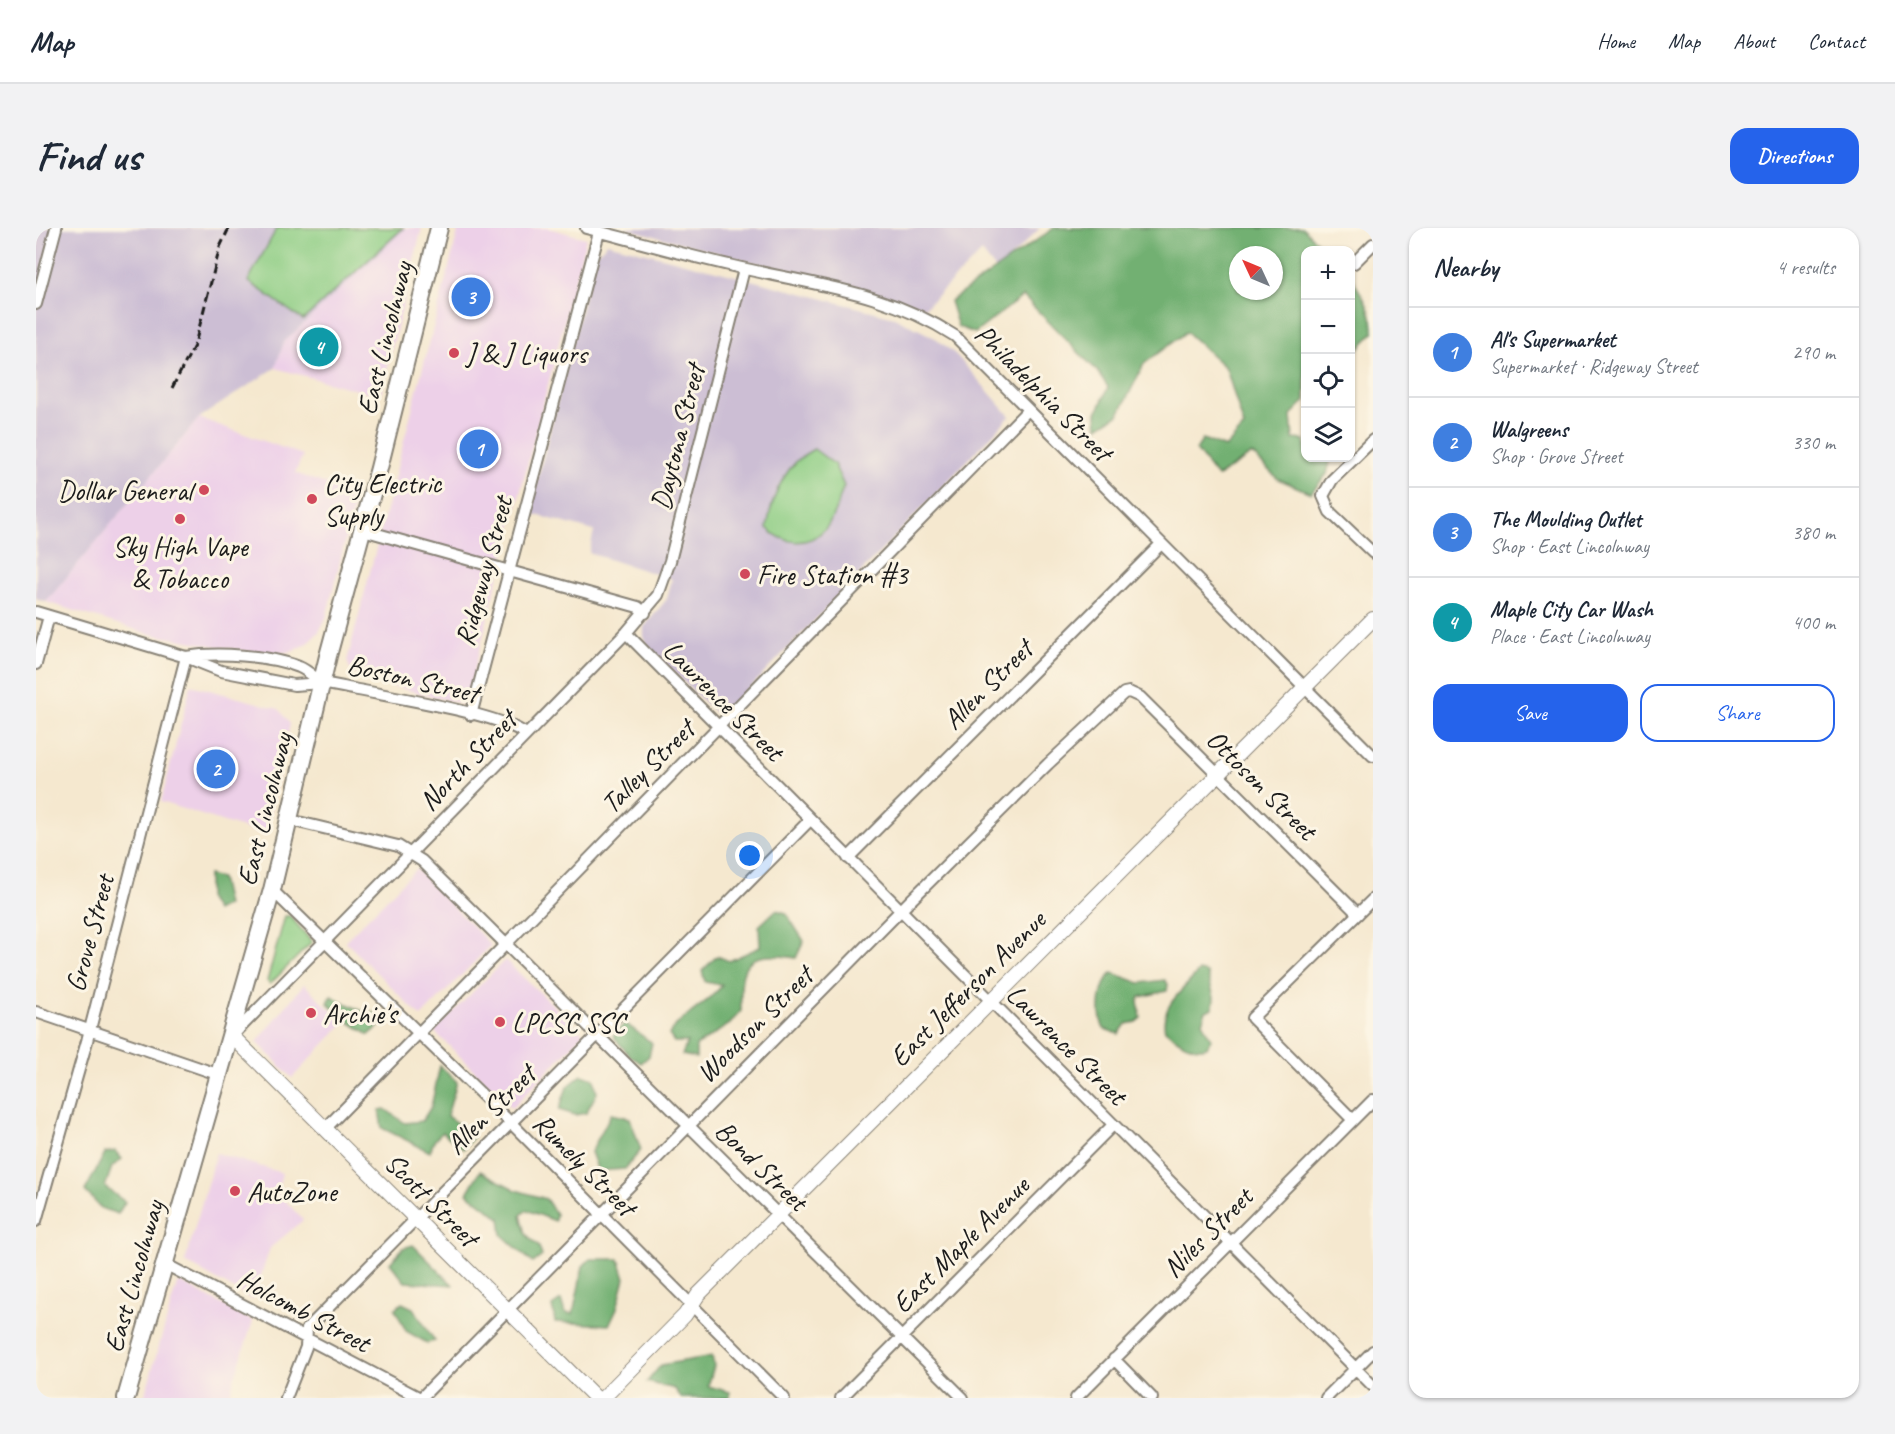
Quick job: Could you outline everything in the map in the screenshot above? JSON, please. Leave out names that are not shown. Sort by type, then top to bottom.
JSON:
[{"type":"main road","name":"East Lincolnway","points":[[126,1398],[232,1036],[272,890],[322,683],[439,228]]},
{"type":"street","points":[[36,304],[56,228]]},
{"type":"street","name":"Philadelphia Street","points":[[586,228],[744,269],[870,296],[899,305],[932,321],[955,336],[1027,411],[1373,756]]},
{"type":"street","name":"Ridgeway Street","points":[[471,715],[507,572],[599,232]]},
{"type":"street","points":[[1355,262],[1373,244]]},
{"type":"street","name":"Daytona Street","points":[[645,613],[658,595],[670,561],[744,269]]},
{"type":"street","name":"Talley Street","points":[[325,1129],[1027,411]]},
{"type":"street","points":[[1373,440],[1332,480],[1323,496],[1330,512],[1373,554]]},
{"type":"street","points":[[363,530],[638,607],[645,613]]},
{"type":"street","name":"Allen Street","points":[[848,858],[1161,544]]},
{"type":"street","name":"Boston Street","points":[[36,612],[186,657],[221,671],[294,686],[322,683],[471,715],[515,727],[526,735]]},
{"type":"street","name":"North Street","points":[[232,1036],[645,613]]},
{"type":"street","points":[[36,664],[49,616]]},
{"type":"street","name":"East Jefferson Avenue","points":[[603,1398],[990,1001],[1373,619]]},
{"type":"street","name":"Lawrence Street","points":[[626,633],[809,821],[1233,1242],[1373,1386]]},
{"type":"street","name":"Boston Street","points":[[186,657],[210,653],[245,656],[299,667],[322,683]]},
{"type":"street","name":"Grove Street","points":[[36,1221],[89,1031],[186,657]]},
{"type":"street","name":"Ottoson Street","points":[[1130,692],[1140,697],[1358,914]]},
{"type":"street","name":"Woodson Street","points":[[420,1398],[506,1308],[1052,759],[1120,696],[1130,692]]},
{"type":"street","name":"Bond Street","points":[[290,820],[385,843],[410,853],[453,890],[963,1398]]},
{"type":"street","name":"Allen Street","points":[[286,1398],[306,1347],[307,1329],[809,821]]},
{"type":"street","points":[[272,890],[325,941]]},
{"type":"street","points":[[1353,1120],[1252,1018],[1373,899]]},
{"type":"street","name":"Rumely Street","points":[[325,941],[511,1123],[784,1398]]},
{"type":"street","points":[[36,1012],[220,1075]]},
{"type":"street","name":"Scott Street","points":[[232,1036],[596,1398]]},
{"type":"street","name":"Niles Street","points":[[1076,1398],[1373,1100]]},
{"type":"street","name":"East Maple Avenue","points":[[840,1398],[1113,1125]]},
{"type":"street","name":"Holcomb Street","points":[[165,1264],[420,1398]]},
{"type":"street","points":[[1326,1398],[1373,1351]]},
{"type":"street","points":[[1114,1359],[1152,1398]]},
{"type":"shaded area","points":[[36,228],[406,228],[284,342],[275,368],[199,418],[46,602],[36,599]]},
{"type":"shaded area","points":[[406,228],[422,228],[380,396],[275,368],[284,342]]},
{"type":"shaded area","points":[[459,228],[548,228],[586,238],[466,702],[462,704],[361,678],[350,669],[347,661]]},
{"type":"shaded area","points":[[625,228],[1040,228],[997,271],[982,252],[924,308]]},
{"type":"shaded area","points":[[607,243],[894,317],[937,339],[956,355],[1010,416],[724,715],[717,715],[648,646],[644,637],[644,627],[667,599],[672,579],[589,553],[594,531],[529,513],[595,256]]},
{"type":"shaded area","points":[[199,418],[303,455],[295,473],[356,495],[326,618],[319,632],[308,643],[294,651],[269,655],[150,634],[46,602]]},
{"type":"shaded area","points":[[191,685],[279,709],[290,724],[265,835],[161,802]]},
{"type":"shaded area","points":[[416,869],[491,945],[421,1017],[345,941]]},
{"type":"shaded area","name":"LPCSC SSC","points":[[505,960],[584,1034],[512,1108],[434,1031]]},
{"type":"shaded area","points":[[304,984],[344,1023],[292,1078],[257,1042]]},
{"type":"shaded area","points":[[216,1153],[282,1173],[277,1192],[303,1220],[270,1248],[253,1300],[185,1262]]},
{"type":"shaded area","points":[[180,1282],[253,1321],[228,1398],[144,1398],[177,1284]]},
{"type":"green space","points":[[277,228],[403,228],[303,320],[248,281]]},
{"type":"green space","points":[[1054,228],[1303,228],[1321,246],[1301,246],[1301,405],[1291,415],[1293,439],[1301,440],[1301,462],[1330,462],[1327,474],[1311,493],[1278,479],[1252,454],[1217,477],[1196,450],[1203,439],[1225,448],[1244,427],[1226,368],[1186,332],[1144,364],[1119,414],[1098,427],[1097,413],[1108,387],[1098,372],[1023,296],[975,333],[958,327],[950,301]]},
{"type":"green space","points":[[1355,284],[1369,310],[1373,333],[1355,352]]},
{"type":"green space","points":[[814,449],[834,464],[844,486],[834,514],[825,529],[811,539],[795,542],[780,538],[767,528],[776,493],[787,472],[804,455]]},
{"type":"green space","points":[[208,875],[221,878],[227,905],[216,911],[208,898]]},
{"type":"green space","points":[[776,910],[786,913],[804,941],[796,958],[764,956],[748,964],[742,981],[741,1011],[730,1024],[696,1046],[696,1058],[682,1055],[687,1042],[674,1042],[669,1035],[678,1023],[709,999],[722,985],[705,982],[702,971],[717,956],[729,961],[760,947],[759,926]]},
{"type":"green space","points":[[285,916],[290,916],[312,942],[270,984],[267,981]]},
{"type":"green space","points":[[1199,971],[1207,973],[1214,997],[1213,1008],[1206,1011],[1202,1022],[1211,1039],[1207,1047],[1195,1048],[1184,1044],[1165,1030],[1164,1021],[1170,1005]]},
{"type":"green space","points":[[1112,973],[1140,983],[1165,980],[1168,984],[1167,991],[1140,997],[1138,1002],[1141,1018],[1136,1022],[1126,1024],[1119,1034],[1104,1029],[1100,1016],[1102,992]]},
{"type":"green space","points":[[331,996],[362,1011],[379,1014],[383,1023],[369,1035],[340,1016],[328,1003]]},
{"type":"green space","points":[[625,1023],[652,1043],[649,1056],[641,1063],[629,1055],[613,1036]]},
{"type":"green space","points":[[440,1066],[457,1082],[447,1116],[474,1136],[463,1149],[442,1132],[434,1141],[430,1152],[382,1128],[379,1110],[385,1109],[405,1123],[422,1121],[431,1107]]},
{"type":"green space","points":[[582,1075],[594,1079],[597,1093],[586,1113],[575,1115],[559,1110],[567,1087]]},
{"type":"green space","points":[[611,1114],[630,1118],[641,1150],[625,1169],[598,1171],[591,1152]]},
{"type":"green space","points":[[115,1151],[122,1159],[112,1167],[105,1187],[125,1202],[118,1214],[101,1208],[85,1191],[105,1153]]},
{"type":"green space","points":[[480,1171],[516,1190],[546,1199],[556,1214],[555,1221],[527,1210],[521,1215],[526,1234],[539,1247],[542,1256],[533,1263],[502,1235],[500,1218],[467,1193]]},
{"type":"green space","points":[[413,1245],[453,1285],[405,1282],[390,1263],[403,1248]]},
{"type":"green space","points":[[590,1259],[619,1259],[625,1278],[617,1308],[609,1325],[555,1322],[552,1306],[561,1300],[565,1313],[573,1314],[583,1266]]},
{"type":"green space","points":[[402,1303],[413,1308],[435,1341],[427,1343],[406,1331],[395,1309]]},
{"type":"green space","points":[[712,1356],[714,1366],[708,1386],[730,1392],[730,1398],[681,1398],[675,1389],[647,1382],[661,1365]]},
{"type":"railway","points":[[172,388],[195,344],[220,247],[229,228]]},
{"type":"place","name":"The Moulding Outlet","points":[[471,297]]},
{"type":"place","name":"Maple City Car Wash","points":[[319,347]]},
{"type":"place","name":"J & J Liquors","points":[[454,353]]},
{"type":"place","name":"Al's Supermarket","points":[[479,449]]},
{"type":"place","name":"Dollar General","points":[[204,490]]},
{"type":"place","name":"City Electric Supply","points":[[312,499]]},
{"type":"place","name":"Sky High Vape & Tobacco","points":[[180,519]]},
{"type":"place","name":"Fire Station #3","points":[[745,574]]},
{"type":"place","name":"Walgreens","points":[[216,769]]},
{"type":"place","name":"Archie's","points":[[311,1013]]},
{"type":"place","name":"LPCSC SSC","points":[[500,1022]]},
{"type":"place","name":"AutoZone","points":[[235,1191]]}]
